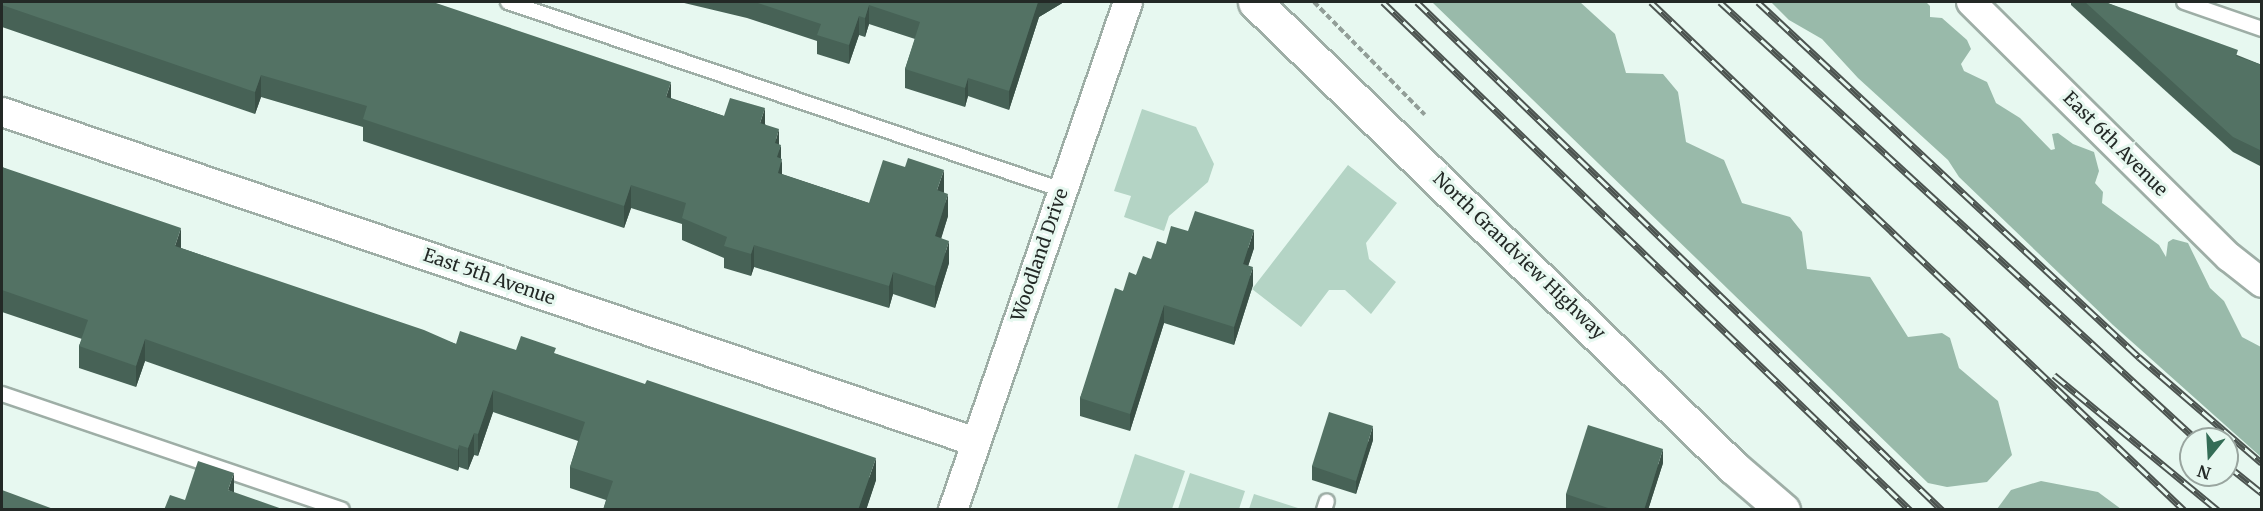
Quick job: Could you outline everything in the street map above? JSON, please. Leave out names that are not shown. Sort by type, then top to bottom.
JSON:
[{"type":"street","name":"Woodland Drive","points":[[953,510],[1128,2]]},
{"type":"street","name":"North Grandview Highway","points":[[1255,2],[1733,467],[1770,506]]},
{"type":"street","name":"East 6th Avenue","points":[[1971,2],[2229,257],[2262,283]]},
{"type":"street","name":"East 5th Avenue","points":[[2,112],[976,442]]},
{"type":"lane","points":[[508,2],[1062,190]]},
{"type":"lane","points":[[2184,2],[2262,29]]},
{"type":"lane","points":[[2,394],[342,510]]},
{"type":"green space","points":[[1432,2],[1580,2],[1615,34],[1626,73],[1663,74],[1678,92],[1686,142],[1724,160],[1742,203],[1790,217],[1802,232],[1807,269],[1870,277],[1908,337],[1942,333],[1950,338],[1959,368],[1998,401],[2012,455],[1987,482],[1947,487],[1928,483]]},
{"type":"green space","points":[[1771,2],[1926,2],[1930,6],[1930,17],[1942,18],[1967,40],[1971,49],[1961,64],[1964,71],[1987,82],[1996,103],[2020,118],[2051,150],[2055,149],[2052,134],[2058,133],[2073,144],[2094,152],[2099,171],[2095,183],[2103,192],[2102,203],[2159,245],[2166,257],[2168,242],[2173,239],[2188,243],[2210,288],[2224,301],[2242,337],[2261,347],[2261,457],[2239,437],[2239,427],[2227,427],[2113,325],[1959,177],[1948,160],[1858,78],[1822,39],[1789,20]]},
{"type":"green space","points":[[1142,109],[1196,127],[1214,164],[1208,182],[1169,216],[1164,231],[1124,217],[1131,196],[1114,191]]},
{"type":"green space","points":[[1348,165],[1397,203],[1366,243],[1369,259],[1396,282],[1371,314],[1345,290],[1329,290],[1301,327],[1252,289]]},
{"type":"green space","points":[[1135,454],[1185,471],[1172,509],[1117,509]]},
{"type":"green space","points":[[1190,473],[1245,491],[1239,509],[1178,509]]},
{"type":"green space","points":[[2041,481],[2098,492],[2121,509],[1997,509],[2011,490]]},
{"type":"green space","points":[[1254,494],[1301,509],[1249,509]]},
{"type":"building","points":[[2,2],[433,2],[671,82],[666,97],[724,116],[730,98],[765,108],[760,123],[779,129],[775,143],[781,145],[777,157],[782,159],[778,173],[869,203],[883,160],[905,167],[908,158],[944,170],[937,190],[948,194],[935,236],[949,241],[935,286],[893,272],[889,286],[754,245],[751,254],[724,246],[727,237],[682,218],[686,203],[631,185],[624,206],[363,119],[367,106],[261,75],[255,92],[2,5]]},
{"type":"building","points":[[755,2],[1038,2],[1009,91],[968,78],[965,88],[905,69],[920,22],[869,5],[865,18],[859,16],[849,45],[817,35],[821,24]]},
{"type":"building","points":[[2085,2],[2105,2],[2238,50],[2236,56],[2262,65],[2262,151],[2233,137]]},
{"type":"building","points":[[2,167],[181,228],[175,246],[424,330],[456,344],[460,331],[516,350],[521,336],[556,348],[554,353],[645,384],[647,380],[876,458],[858,510],[603,510],[613,481],[570,467],[585,422],[493,390],[478,434],[474,433],[468,448],[459,445],[458,450],[145,339],[136,366],[79,346],[88,320],[2,290]]},
{"type":"building","points":[[1195,211],[1254,230],[1243,264],[1253,267],[1234,327],[1164,305],[1130,414],[1080,398],[1115,288],[1123,291],[1129,272],[1136,275],[1143,256],[1151,259],[1157,241],[1166,244],[1171,226],[1188,231]]},
{"type":"building","points":[[1329,412],[1373,426],[1356,481],[1312,466]]},
{"type":"building","points":[[1588,425],[1663,449],[1644,510],[1614,510],[1566,494]]},
{"type":"building","points":[[198,461],[234,473],[228,490],[285,510],[164,510],[170,495],[185,500]]},
{"type":"building","points":[[2,490],[56,510],[2,510]]},
{"type":"railway","points":[[1383,2],[1910,510]]},
{"type":"railway","points":[[1417,2],[1942,510]]},
{"type":"railway","points":[[1651,2],[2184,510]]},
{"type":"railway","points":[[1720,2],[2183,427]]},
{"type":"railway","points":[[1758,2],[2139,357],[2262,463]]},
{"type":"railway","points":[[2054,375],[2218,510]]},
{"type":"railway","points":[[2239,475],[2262,493]]}]
